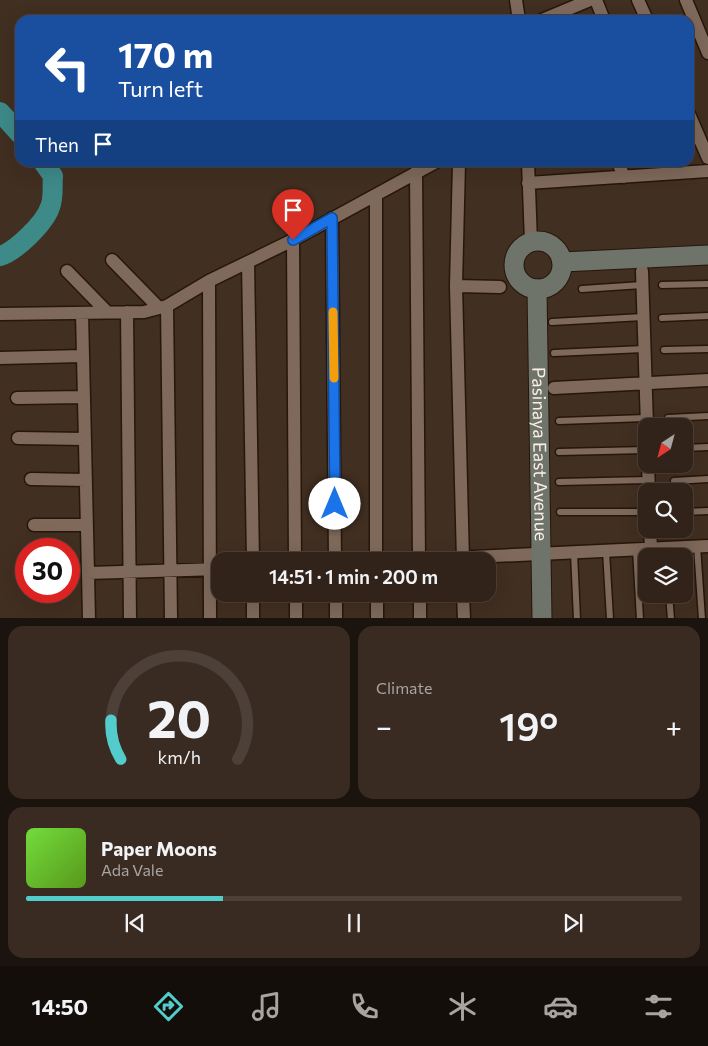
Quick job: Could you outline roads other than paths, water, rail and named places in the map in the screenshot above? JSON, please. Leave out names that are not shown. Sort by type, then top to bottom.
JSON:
[{"type":"street","points":[[516,0],[518,15]]},
{"type":"street","points":[[563,15],[590,0]]},
{"type":"street","points":[[596,0],[602,15]]},
{"type":"street","points":[[638,0],[645,15]]},
{"type":"street","points":[[686,0],[692,15]]},
{"type":"street","points":[[694,19],[708,53]]},
{"type":"street","points":[[694,126],[708,158]]},
{"type":"street","points":[[0,314],[144,312],[163,307],[209,281],[376,197],[426,167]]},
{"type":"street","points":[[459,167],[456,286],[463,552]]},
{"type":"street","points":[[528,167],[531,242]]},
{"type":"street","points":[[620,167],[624,177]]},
{"type":"street","points":[[528,183],[624,177],[664,168],[708,171]]},
{"type":"street","points":[[416,172],[420,552]]},
{"type":"street","points":[[376,197],[376,552]]},
{"type":"street","points":[[332,218],[335,552]]},
{"type":"street","points":[[293,240],[295,552]]},
{"type":"street","points":[[531,242],[549,244],[558,252],[562,262],[562,269],[557,279],[548,286],[538,289],[523,283],[515,270],[517,252],[531,242]]},
{"type":"street","points":[[562,262],[708,255]]},
{"type":"street","points":[[112,260],[163,307],[170,618]]},
{"type":"street","points":[[248,262],[253,552]]},
{"type":"street","points":[[67,271],[107,312]]},
{"type":"street","points":[[642,271],[647,418]]},
{"type":"street","points":[[209,281],[214,552]]},
{"type":"street","points":[[456,286],[500,287]]},
{"type":"street","name":"Pasinaya East Avenue","points":[[538,289],[542,618]]},
{"type":"street","points":[[127,312],[128,573],[130,618]]},
{"type":"street","points":[[82,313],[89,618]]},
{"type":"street","points":[[0,358],[83,356]]},
{"type":"street","points":[[554,388],[708,380]]},
{"type":"street","points":[[17,398],[84,397]]},
{"type":"street","points":[[18,438],[85,439]]},
{"type":"street","points":[[32,479],[86,480]]},
{"type":"street","points":[[34,525],[87,525]]},
{"type":"street","points":[[650,538],[651,548]]},
{"type":"street","points":[[496,557],[574,554],[636,549]]},
{"type":"street","points":[[88,573],[211,570]]},
{"type":"street","points":[[210,618],[211,602]]},
{"type":"street","points":[[253,602],[253,618]]},
{"type":"street","points":[[296,602],[296,618]]},
{"type":"street","points":[[336,602],[336,618]]},
{"type":"street","points":[[376,602],[377,618]]},
{"type":"street","points":[[420,602],[420,618]]},
{"type":"street","points":[[463,602],[464,618]]},
{"type":"lane","points":[[662,285],[708,284]]},
{"type":"lane","points":[[582,289],[642,285]]},
{"type":"lane","points":[[662,318],[708,316]]},
{"type":"lane","points":[[552,322],[643,317]]},
{"type":"lane","points":[[554,353],[644,349]]},
{"type":"lane","points":[[664,350],[708,349]]},
{"type":"lane","points":[[668,418],[708,416]]},
{"type":"lane","points":[[559,421],[638,422]]},
{"type":"lane","points":[[693,448],[708,447]]},
{"type":"lane","points":[[559,452],[638,450]]},
{"type":"lane","points":[[674,481],[708,479]]},
{"type":"lane","points":[[559,482],[638,486]]},
{"type":"lane","points":[[693,512],[708,511]]},
{"type":"lane","points":[[560,512],[638,512]]},
{"type":"lane","points":[[702,618],[703,546]]},
{"type":"lane","points":[[636,549],[640,618]]},
{"type":"lane","points":[[606,551],[610,618]]},
{"type":"lane","points":[[574,554],[577,618]]},
{"type":"lane","points":[[670,603],[671,618]]},
{"type":"waterway","points":[[0,112],[15,128]]},
{"type":"waterway","points":[[0,256],[21,243],[47,214],[52,200],[53,176],[47,167]]}]
